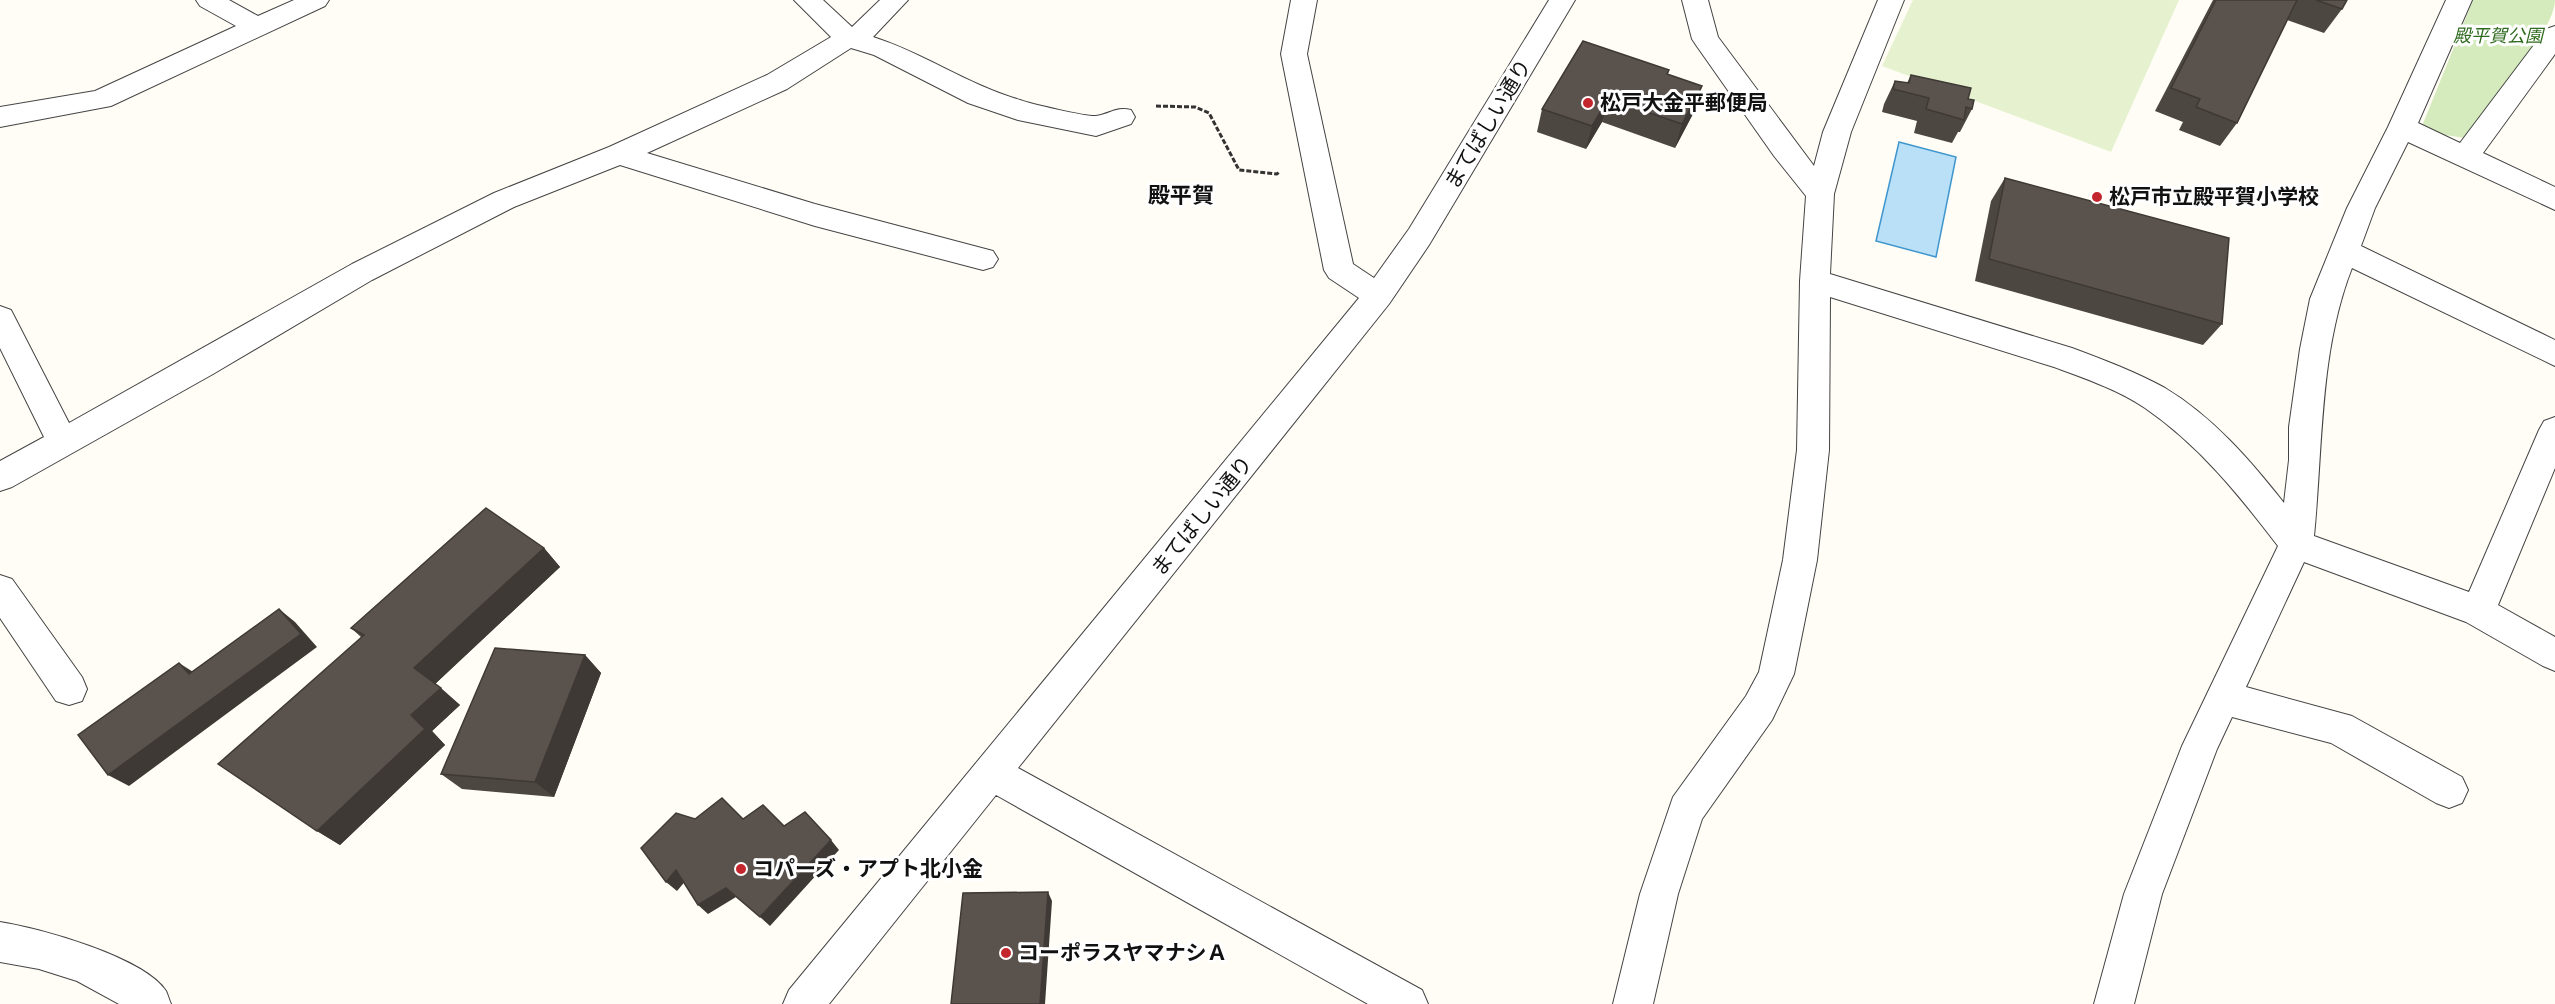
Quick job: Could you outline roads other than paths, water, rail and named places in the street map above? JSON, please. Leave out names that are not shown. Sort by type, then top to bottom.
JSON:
[{"type":"street","points":[[209,0],[256,27]]},
{"type":"street","points":[[0,117],[101,99],[316,0]]},
{"type":"street","points":[[807,0],[851,39],[883,49],[978,96],[1018,110],[1096,126],[1121,117]]},
{"type":"street","points":[[0,477],[372,267],[504,200],[619,154],[777,82],[851,39],[895,0]]},
{"type":"street","points":[[1304,0],[1294,54],[1339,270],[1378,296]]},
{"type":"street","name":"まてばしい通り","points":[[803,1004],[993,774],[1378,296],[1419,237],[1562,0]]},
{"type":"street","points":[[1695,0],[1704,39],[1784,149],[1820,194]]},
{"type":"street","points":[[1632,1004],[1659,894],[1686,810],[1760,708],[1776,674],[1800,560],[1813,450],[1815,281],[1820,194],[1837,132],[1891,0]]},
{"type":"street","points":[[2114,1004],[2143,894],[2200,746],[2296,544],[2305,460],[2305,427],[2315,349],[2325,299],[2361,208],[2402,127],[2459,0]]},
{"type":"street","points":[[2464,158],[2555,35]]},
{"type":"street","points":[[2402,127],[2555,199]]},
{"type":"street","points":[[619,154],[815,216],[982,259]]},
{"type":"street","points":[[2344,251],[2555,354]]},
{"type":"street","points":[[1815,281],[2061,357],[2100,371],[2155,398],[2211,443],[2251,486],[2296,544],[2478,611],[2555,655]]},
{"type":"street","points":[[0,318],[63,442]]},
{"type":"street","points":[[2478,611],[2555,430]]},
{"type":"street","points":[[0,590],[69,689]]},
{"type":"street","points":[[2223,698],[2339,728],[2449,790]]},
{"type":"street","points":[[993,774],[1408,1004]]},
{"type":"street","points":[[13,944],[83,963],[141,995],[151,1004]]},
{"type":"water","points":[[1899,142],[1956,157],[1936,257],[1876,241]]},
{"type":"place","name":"松戸大金平郵便局","points":[[1588,103]]},
{"type":"place","name":"松戸市立殿平賀小学校","points":[[2097,197]]},
{"type":"place","name":"コパーズ・アプト北小金","points":[[741,869]]},
{"type":"place","name":"コーポラスヤマナシＡ","points":[[1006,953]]},
{"type":"district","name":"殿平賀","points":[[1181,195]]},
{"type":"park label","name":"殿平賀公園","points":[[2498,36]]}]
